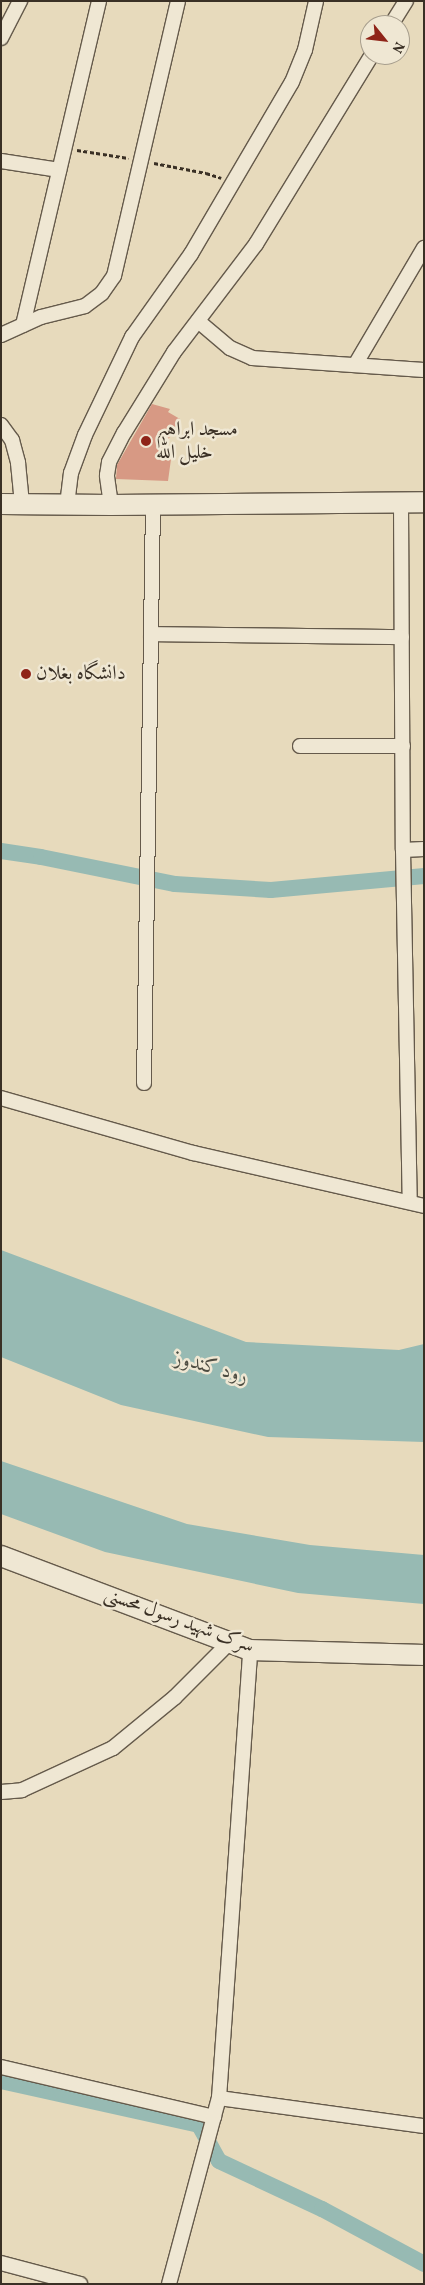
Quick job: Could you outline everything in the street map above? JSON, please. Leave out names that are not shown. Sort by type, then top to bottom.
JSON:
[{"type":"street","points":[[1,38],[20,1]]},
{"type":"street","points":[[23,325],[99,1]]},
{"type":"street","points":[[1,335],[41,317],[85,306],[102,293],[114,276],[178,1]]},
{"type":"street","points":[[67,504],[71,473],[85,435],[132,337],[191,254],[292,82],[305,50],[316,1]]},
{"type":"street","points":[[397,15],[406,1]]},
{"type":"street","points":[[111,505],[107,476],[109,462],[124,433],[169,360],[256,244],[366,65]]},
{"type":"street","points":[[1,161],[59,170]]},
{"type":"street","points":[[355,365],[424,248]]},
{"type":"street","points":[[198,321],[230,348],[252,358],[424,370]]},
{"type":"street","points":[[1,425],[12,440],[18,462],[22,504]]},
{"type":"street","points":[[1,504],[153,505],[424,502]]},
{"type":"street","points":[[401,503],[403,850],[410,1202]]},
{"type":"street","points":[[144,1083],[153,505]]},
{"type":"street","points":[[151,634],[402,637]]},
{"type":"street","points":[[300,746],[403,746]]},
{"type":"street","points":[[403,850],[424,848]]},
{"type":"street","points":[[1,1098],[193,1153],[424,1206]]},
{"type":"street","name":"سرک شهید رسول محسنی","points":[[1,1556],[250,1650],[424,1655]]},
{"type":"street","points":[[1,1792],[22,1790],[113,1748],[175,1697],[229,1642]]},
{"type":"street","points":[[169,2284],[220,2098],[250,1650]]},
{"type":"street","points":[[1,2067],[214,2117]]},
{"type":"street","points":[[220,2098],[424,2126]]},
{"type":"street","points":[[1,2263],[80,2284]]},
{"type":"path","points":[[64,148],[141,160],[206,173],[233,183]]},
{"type":"water","name":"رود کندوز","points":[[1,1250],[246,1342],[399,1350],[424,1344],[424,1442],[268,1437],[121,1405],[1,1357]]},
{"type":"water","points":[[1,1461],[187,1524],[310,1545],[424,1555],[424,1604],[298,1593],[105,1552],[1,1514]]},
{"type":"building","name":"مسجد ابراهیم خلیل الله","points":[[152,404],[170,409],[168,412],[180,419],[164,447],[172,452],[168,481],[116,479],[117,465]]},
{"type":"waterway","points":[[1,851],[41,857],[175,884],[271,890],[424,876]]},
{"type":"waterway","points":[[1,2081],[199,2125],[219,2161],[322,2209],[424,2264]]},
{"type":"place","name":"مسجد ابراهیم خلیل الله","points":[[146,441]]},
{"type":"place","name":"دانشگاه بغلان","points":[[26,674]]}]
